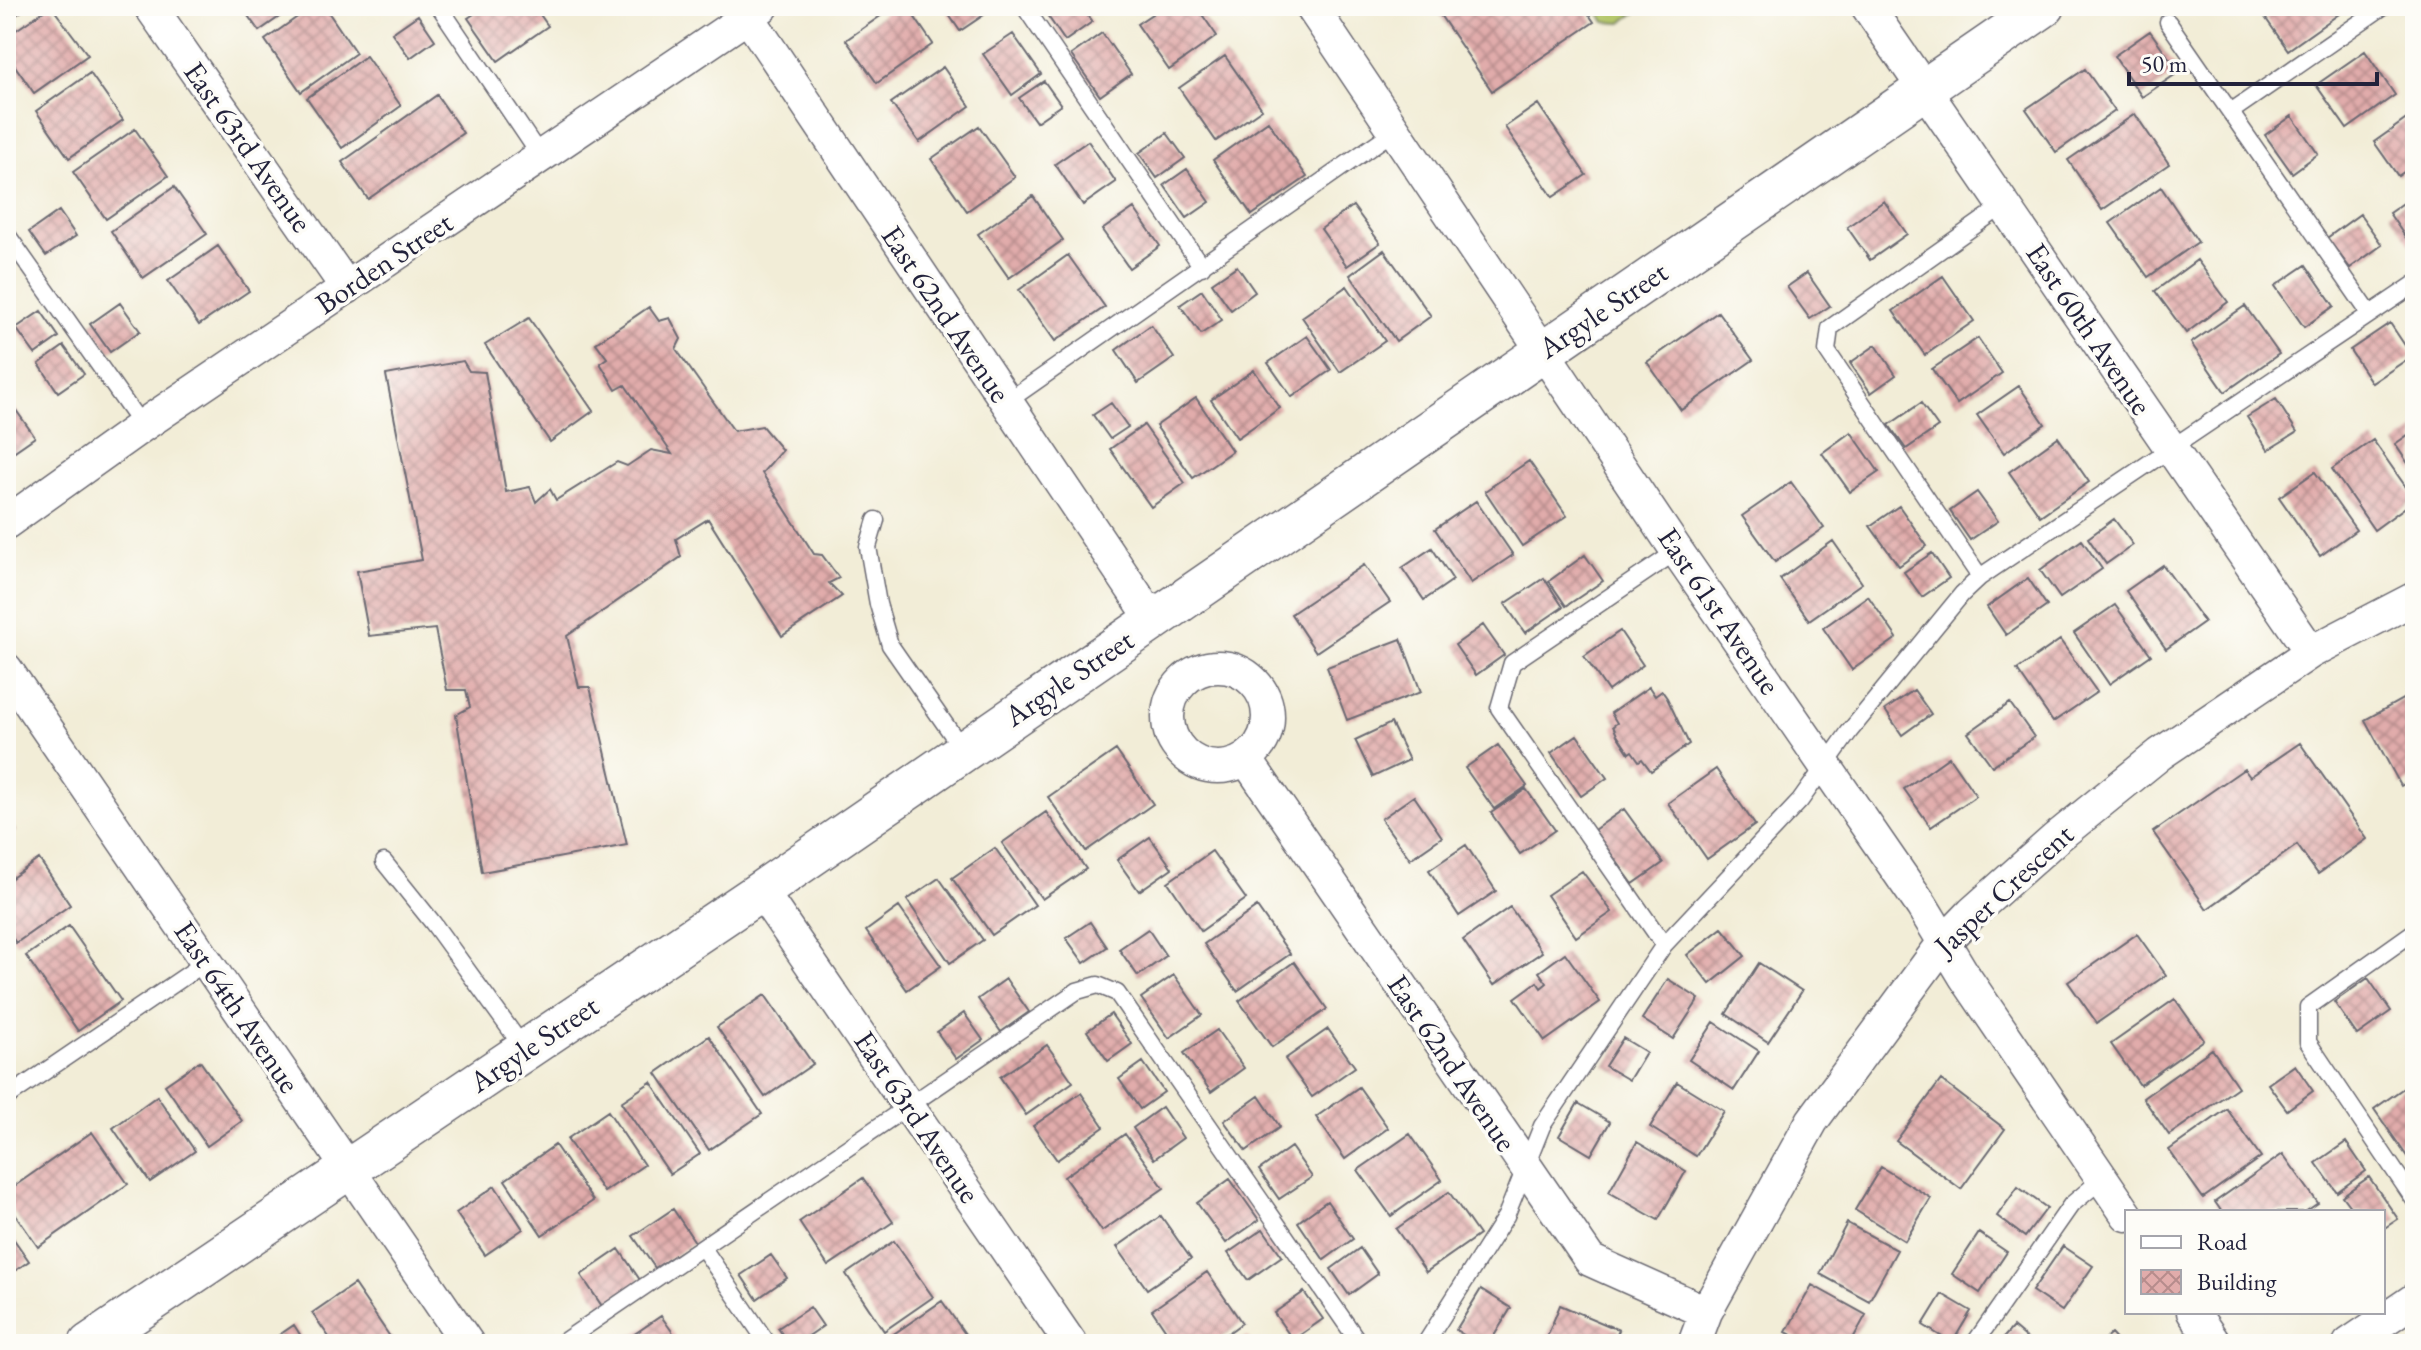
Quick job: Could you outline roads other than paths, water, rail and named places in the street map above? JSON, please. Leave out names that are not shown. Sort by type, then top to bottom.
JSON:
[{"type":"street","name":"East 63rd Avenue","points":[[150,6],[347,288]]},
{"type":"street","name":"East 61st Avenue","points":[[1311,6],[2125,1212]]},
{"type":"street","name":"East 60th Avenue","points":[[1867,6],[2311,652]]},
{"type":"street","name":"Argyle Street","points":[[89,1344],[761,891],[2045,6]]},
{"type":"street","name":"Borden Street","points":[[6,523],[142,426],[541,157],[751,9]]},
{"type":"street","name":"East 62nd Avenue","points":[[751,9],[1005,403],[1153,620]]},
{"type":"street","name":"Jasper Crescent","points":[[1694,1344],[1706,1312],[1812,1121],[1944,942],[2055,839],[2160,754],[2311,652],[2415,598]]},
{"type":"street","name":"East 64th Avenue","points":[[6,669],[468,1344]]},
{"type":"street","name":"East 62nd Avenue","points":[[1246,759],[1524,1169],[1590,1260],[1706,1312]]},
{"type":"street","name":"East 63rd Avenue","points":[[761,891],[1071,1344]]},
{"type":"street","points":[[2349,1344],[2415,1299]]},
{"type":"street","points":[[2194,1314],[2215,1344]]},
{"type":"lane","points":[[439,6],[541,157]]},
{"type":"lane","points":[[1024,6],[1202,267]]},
{"type":"lane","points":[[2232,111],[2384,6]]},
{"type":"lane","points":[[2168,22],[2370,314]]},
{"type":"lane","points":[[1005,403],[1394,131]]},
{"type":"lane","points":[[1980,577],[1827,351],[1830,328],[2004,205]]},
{"type":"lane","points":[[6,233],[142,426]]},
{"type":"lane","points":[[1425,1344],[1506,1216],[1542,1126],[1664,945],[1800,801],[1824,765],[1962,594],[1980,577],[2415,284]]},
{"type":"lane","points":[[876,520],[868,547],[878,604],[890,645],[963,750]]},
{"type":"lane","points":[[1664,945],[1499,708],[1512,663],[1677,551]]},
{"type":"lane","points":[[384,862],[433,923],[525,1050]]},
{"type":"lane","points":[[2415,931],[2308,1007],[2308,1042],[2415,1201]]},
{"type":"lane","points":[[6,1098],[206,962]]},
{"type":"lane","points":[[560,1344],[1077,991],[1098,985],[1117,993],[1360,1344]]},
{"type":"lane","points":[[1974,1344],[2071,1205],[2102,1179]]},
{"type":"lane","points":[[703,1248],[768,1344]]}]
